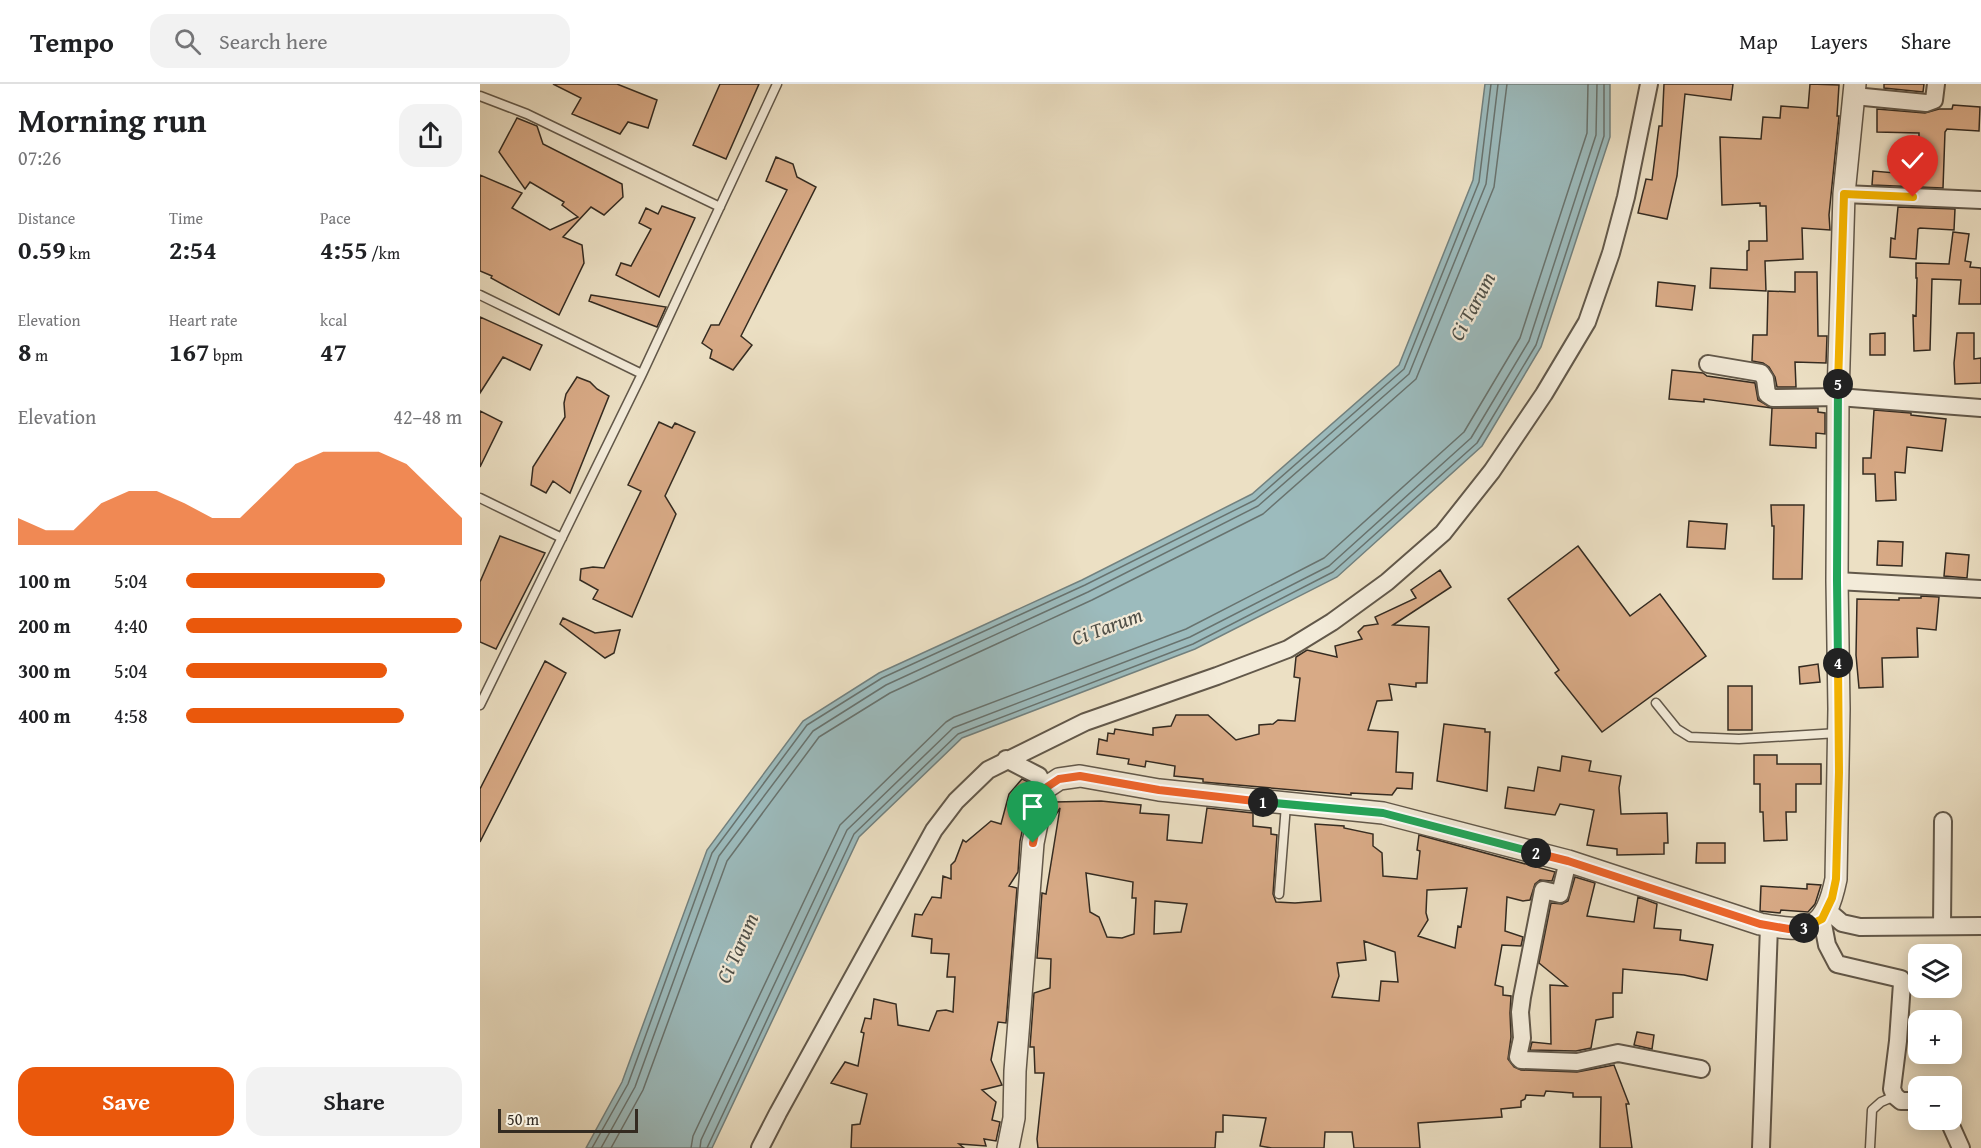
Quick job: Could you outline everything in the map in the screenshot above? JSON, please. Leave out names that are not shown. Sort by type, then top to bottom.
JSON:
[{"type":"street","points":[[760,1148],[934,830],[974,782],[1006,759],[1085,722],[1288,649],[1332,622],[1387,582],[1443,533],[1492,471],[1544,394],[1587,322],[1611,253],[1626,197],[1649,84]]},
{"type":"street","points":[[1908,1101],[1901,1101],[1894,1096],[1892,1089],[1898,1041],[1901,979],[1837,964],[1827,945],[1825,915],[1836,879],[1838,396],[1844,194],[1855,90],[1926,102],[1934,100],[1936,84]]},
{"type":"street","points":[[1844,194],[1981,200]]},
{"type":"street","points":[[1708,364],[1761,373],[1766,379],[1767,394],[1773,398],[1838,396],[1981,408]]},
{"type":"street","points":[[1837,580],[1981,590]]},
{"type":"street","points":[[1006,759],[1039,776],[1044,789],[1033,843],[1015,1071],[1014,1118],[1008,1148]]},
{"type":"street","points":[[1044,789],[1059,779],[1080,776],[1159,790],[1383,813],[1568,861],[1729,915],[1769,926],[1789,929],[1805,928],[1825,915]]},
{"type":"street","points":[[1942,926],[1943,821]]},
{"type":"street","points":[[1568,861],[1560,894],[1543,890],[1522,997],[1520,1012],[1522,1038],[1518,1057],[1521,1060],[1577,1062],[1618,1053],[1701,1069]]},
{"type":"street","points":[[1825,915],[1842,923],[1860,927],[1981,926]]},
{"type":"street","points":[[1761,1148],[1769,926]]},
{"type":"street","points":[[1953,1130],[1961,1148]]},
{"type":"lane","points":[[481,701],[642,374],[777,84]]},
{"type":"lane","points":[[480,96],[526,114],[720,207]]},
{"type":"lane","points":[[480,295],[642,374]]},
{"type":"lane","points":[[480,498],[562,537]]},
{"type":"lane","points":[[1656,703],[1677,729],[1690,737],[1739,739],[1838,733]]},
{"type":"lane","points":[[1279,894],[1286,804]]},
{"type":"lane","points":[[1870,1148],[1872,1110],[1881,1102],[1894,1096]]},
{"type":"water","name":"Ci Tarum","points":[[1485,84],[1610,84],[1610,137],[1541,347],[1482,446],[1337,577],[1195,649],[962,738],[859,837],[712,1148],[586,1148],[622,1082],[707,850],[803,721],[879,673],[1082,580],[1252,494],[1399,365],[1473,180]]},
{"type":"building","points":[[553,84],[617,84],[657,100],[648,128],[628,122],[620,134],[572,114],[581,98]]},
{"type":"building","points":[[720,84],[759,84],[726,159],[693,145]]},
{"type":"building","points":[[1664,84],[1733,84],[1731,100],[1685,94],[1677,176],[1667,219],[1638,213],[1646,179],[1652,180],[1659,126],[1662,126]]},
{"type":"building","points":[[1810,84],[1839,85],[1837,116],[1839,116],[1829,215],[1830,230],[1802,228],[1803,259],[1765,261],[1766,291],[1710,288],[1711,268],[1747,270],[1749,241],[1767,241],[1766,206],[1760,206],[1760,203],[1722,205],[1720,137],[1761,139],[1763,117],[1780,118],[1781,106],[1808,108]]},
{"type":"building","points":[[1884,84],[1924,84],[1923,92],[1884,88]]},
{"type":"building","points":[[1953,105],[1980,107],[1979,131],[1947,129],[1945,132],[1943,188],[1872,185],[1873,171],[1918,175],[1919,133],[1877,132],[1877,109],[1925,113],[1939,109],[1952,109]]},
{"type":"building","points":[[517,118],[537,126],[543,144],[622,184],[623,197],[604,215],[591,207],[563,237],[582,245],[584,263],[559,315],[480,271],[480,175],[522,193],[512,208],[550,230],[578,217],[562,205],[564,202],[530,182],[525,189],[499,152]]},
{"type":"building","points":[[776,157],[793,164],[797,177],[816,187],[741,336],[752,345],[733,370],[710,358],[712,350],[702,343],[711,325],[719,325],[787,190],[766,181]]},
{"type":"building","points":[[662,206],[695,218],[659,297],[616,275],[621,263],[631,266],[651,229],[639,223],[646,208],[658,214]]},
{"type":"building","points":[[1898,207],[1955,209],[1954,230],[1920,228],[1918,229],[1916,259],[1890,257],[1891,238],[1895,239]]},
{"type":"building","points":[[1953,232],[1969,234],[1965,261],[1971,262],[1970,267],[1981,268],[1981,304],[1959,304],[1961,280],[1932,279],[1930,350],[1914,351],[1913,315],[1916,316],[1916,263],[1949,264]]},
{"type":"building","points":[[1795,272],[1817,272],[1818,336],[1827,336],[1826,363],[1795,362],[1796,387],[1777,387],[1775,377],[1769,367],[1752,361],[1753,335],[1767,335],[1768,291],[1795,292]]},
{"type":"building","points":[[1658,282],[1695,286],[1692,310],[1656,306]]},
{"type":"building","points":[[591,295],[666,307],[657,327],[589,301]]},
{"type":"building","points":[[480,317],[542,345],[530,370],[503,357],[480,393]]},
{"type":"building","points":[[1885,333],[1885,355],[1870,355],[1870,334]]},
{"type":"building","points":[[1957,333],[1974,333],[1974,359],[1981,358],[1981,383],[1955,384],[1954,363]]},
{"type":"building","points":[[1672,370],[1703,373],[1707,376],[1755,383],[1758,400],[1772,408],[1704,399],[1704,402],[1669,399]]},
{"type":"building","points":[[577,377],[590,382],[609,396],[570,493],[553,481],[546,493],[531,485],[533,467],[565,417],[566,394]]},
{"type":"building","points":[[1772,408],[1818,408],[1818,412],[1825,413],[1825,434],[1816,433],[1816,448],[1770,445]]},
{"type":"building","points":[[1874,410],[1946,419],[1942,451],[1907,447],[1905,473],[1895,472],[1896,500],[1876,501],[1875,474],[1863,474],[1863,458],[1871,458]]},
{"type":"building","points":[[480,411],[502,422],[480,467]]},
{"type":"building","points":[[659,422],[672,428],[675,423],[695,432],[665,496],[676,514],[632,617],[593,599],[598,590],[580,580],[581,569],[604,568],[641,491],[628,485]]},
{"type":"building","points":[[1771,505],[1804,505],[1802,579],[1773,579],[1774,526],[1772,526]]},
{"type":"building","points":[[1689,521],[1727,524],[1725,549],[1687,547]]},
{"type":"building","points":[[500,536],[545,553],[496,649],[480,642],[480,582]]},
{"type":"building","points":[[1878,541],[1903,542],[1902,566],[1877,565]]},
{"type":"building","points":[[1578,546],[1630,616],[1660,594],[1706,656],[1602,732],[1555,673],[1559,670],[1508,599]]},
{"type":"building","points":[[1946,553],[1969,555],[1967,578],[1944,576]]},
{"type":"building","points":[[1440,570],[1451,587],[1393,625],[1429,627],[1427,683],[1416,683],[1416,687],[1389,684],[1392,700],[1377,701],[1368,730],[1398,732],[1396,772],[1413,773],[1412,789],[1397,788],[1392,795],[1351,793],[1351,795],[1203,782],[1203,779],[1174,776],[1175,766],[1146,761],[1145,767],[1128,764],[1129,759],[1097,754],[1099,739],[1107,741],[1108,733],[1114,734],[1115,729],[1153,735],[1153,728],[1171,726],[1176,715],[1208,715],[1236,740],[1259,734],[1259,725],[1273,724],[1278,720],[1295,721],[1300,678],[1294,677],[1296,657],[1307,650],[1337,657],[1335,646],[1362,639],[1358,632],[1364,626],[1378,624],[1375,617],[1416,598],[1411,590]]},
{"type":"building","points":[[1921,596],[1939,597],[1936,630],[1917,628],[1918,657],[1882,658],[1883,687],[1859,688],[1856,655],[1857,599],[1899,600],[1899,598],[1921,598]]},
{"type":"building","points":[[563,618],[595,633],[620,630],[614,653],[605,658],[560,624]]},
{"type":"building","points":[[545,661],[566,673],[480,842],[480,789]]},
{"type":"building","points":[[1818,664],[1820,682],[1800,684],[1799,667]]},
{"type":"building","points":[[1728,686],[1752,686],[1752,730],[1728,730]]},
{"type":"building","points":[[1444,724],[1485,729],[1485,732],[1490,732],[1487,791],[1437,781]]},
{"type":"building","points":[[1754,755],[1777,755],[1777,764],[1821,764],[1821,784],[1796,784],[1796,812],[1786,812],[1787,840],[1764,841],[1763,812],[1760,812],[1760,784],[1754,784]]},
{"type":"building","points":[[1562,756],[1591,761],[1589,771],[1621,776],[1619,788],[1621,814],[1667,813],[1668,843],[1664,843],[1664,854],[1617,855],[1617,849],[1587,845],[1594,810],[1560,804],[1555,815],[1505,808],[1508,787],[1534,791],[1538,767],[1560,771]]},
{"type":"building","points":[[1022,779],[1031,783],[1032,786],[1020,841],[1018,872],[1009,886],[1017,888],[1006,1023],[998,1022],[991,1060],[1002,1085],[982,1090],[996,1102],[992,1120],[1000,1122],[996,1141],[984,1139],[986,1146],[959,1144],[964,1148],[851,1148],[852,1125],[860,1124],[867,1094],[831,1083],[845,1062],[858,1066],[864,1033],[861,1032],[865,1018],[871,1019],[874,999],[896,1004],[898,1025],[929,1031],[937,1011],[953,1012],[955,977],[947,977],[949,954],[931,953],[932,939],[912,936],[915,914],[922,915],[932,897],[941,898],[943,876],[951,879],[951,865],[955,861],[963,840],[966,842],[991,821],[1001,824],[1009,794]]},
{"type":"building","points":[[1101,801],[1141,805],[1140,813],[1169,815],[1167,840],[1202,843],[1207,808],[1253,813],[1253,826],[1271,828],[1271,834],[1277,835],[1273,894],[1276,902],[1321,901],[1315,824],[1344,826],[1344,828],[1373,834],[1373,846],[1382,853],[1383,876],[1417,879],[1419,835],[1555,872],[1552,881],[1540,880],[1535,884],[1530,900],[1523,901],[1507,897],[1505,931],[1523,937],[1521,946],[1502,945],[1495,985],[1503,987],[1503,995],[1511,996],[1511,1037],[1508,1059],[1514,1067],[1521,1070],[1577,1072],[1614,1065],[1629,1104],[1626,1104],[1632,1148],[1600,1148],[1601,1097],[1573,1097],[1573,1093],[1546,1091],[1544,1096],[1526,1095],[1521,1101],[1521,1107],[1501,1109],[1502,1117],[1418,1123],[1420,1148],[1354,1148],[1352,1132],[1325,1132],[1324,1148],[1260,1146],[1266,1118],[1223,1115],[1223,1132],[1216,1132],[1215,1148],[1038,1148],[1044,1073],[1035,1073],[1034,1047],[1030,1047],[1034,993],[1050,988],[1051,959],[1037,958],[1042,893],[1046,894],[1060,808],[1050,824],[1054,802]],"holes":[[[1086,873],[1133,882],[1132,898],[1136,898],[1134,934],[1122,938],[1107,937],[1099,917],[1090,912]],[[1467,888],[1455,948],[1418,936],[1428,920],[1427,890]],[[1155,901],[1187,904],[1181,932],[1154,934]],[[1364,941],[1395,952],[1398,982],[1381,981],[1379,1001],[1332,997],[1339,976],[1337,963],[1366,960]]]},
{"type":"building","points":[[1697,843],[1725,843],[1725,863],[1696,863]]},
{"type":"building","points":[[1575,877],[1595,883],[1587,916],[1634,922],[1638,897],[1657,904],[1654,928],[1681,930],[1680,940],[1713,945],[1707,980],[1684,975],[1623,969],[1622,993],[1613,993],[1613,1017],[1596,1020],[1591,1048],[1576,1051],[1530,1050],[1532,1042],[1551,1044],[1550,985],[1567,986],[1539,963],[1551,903],[1562,904],[1568,901]]},
{"type":"building","points":[[1807,884],[1821,885],[1815,904],[1808,912],[1760,911],[1761,886],[1807,889]]},
{"type":"building","points":[[1637,1032],[1654,1035],[1652,1049],[1634,1045]]},
{"type":"route","points":[[1033,843],[1044,789],[1059,779],[1080,776],[1159,790],[1383,813],[1568,861],[1760,924],[1789,929],[1805,928],[1822,919],[1832,898],[1836,879],[1839,772],[1838,396],[1844,194],[1913,197]]}]
